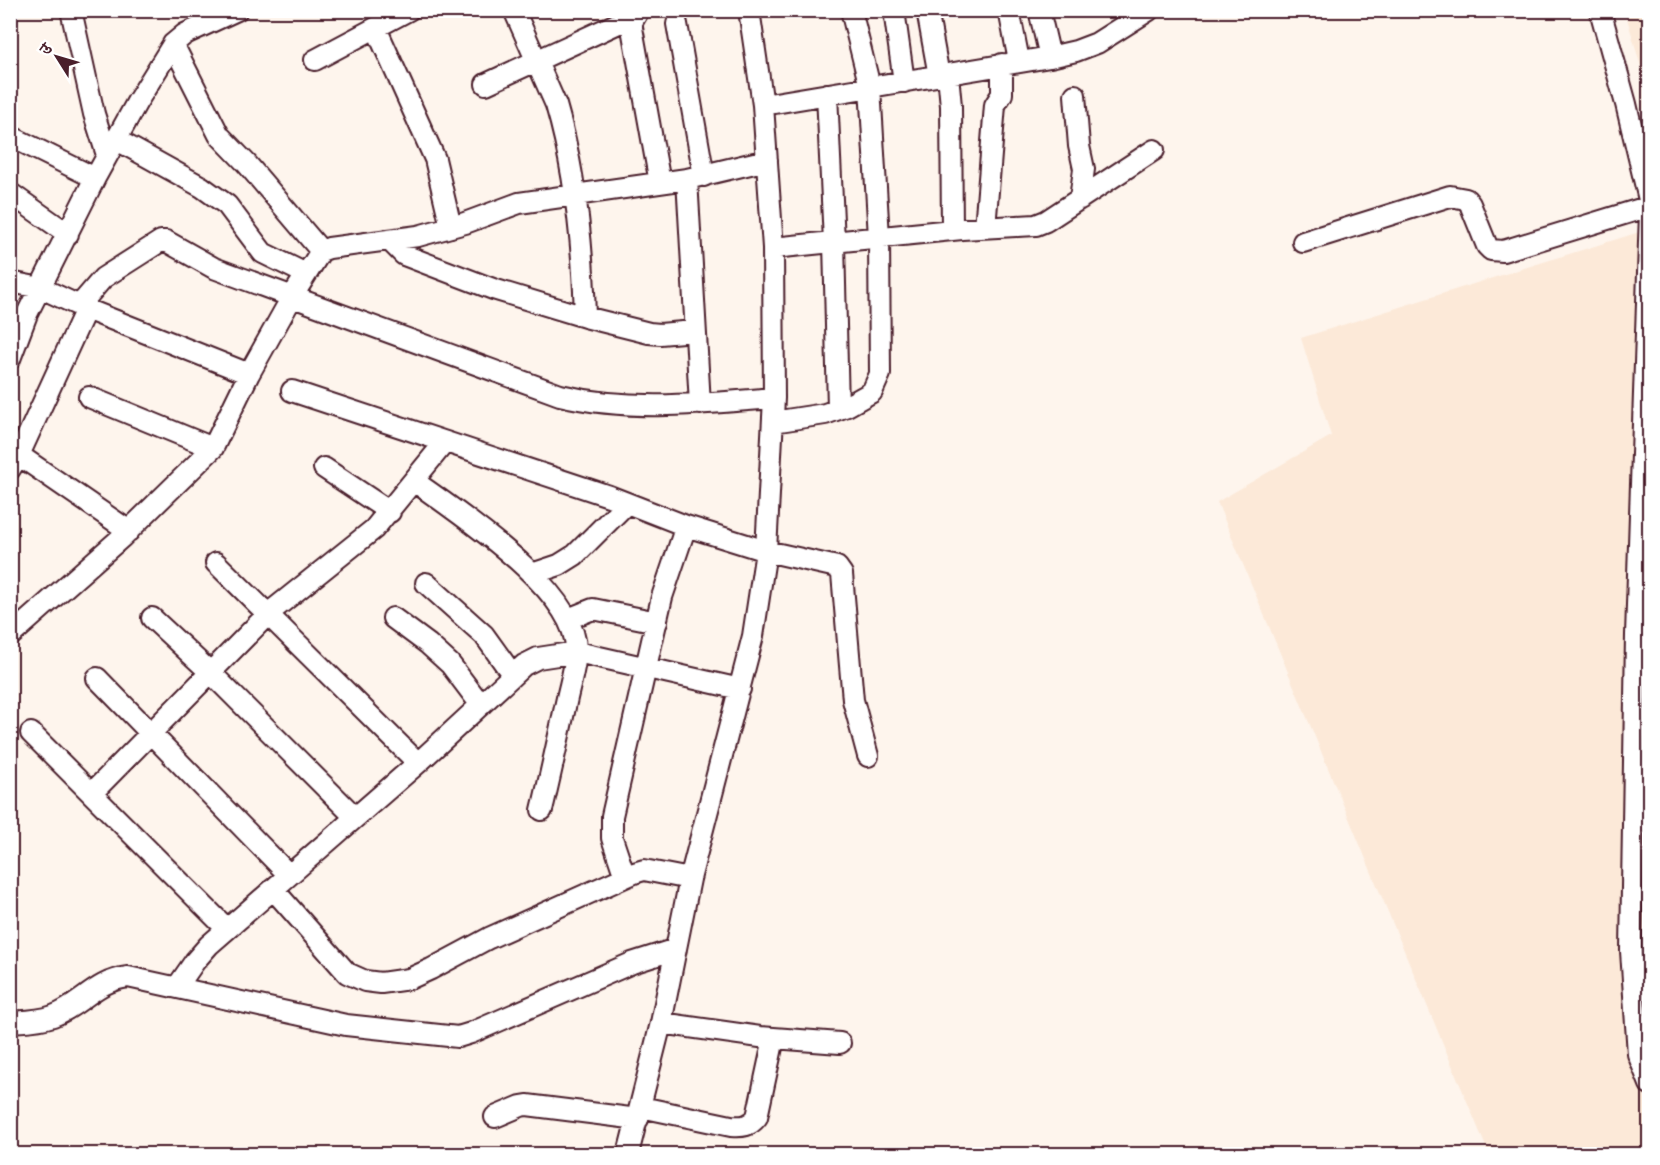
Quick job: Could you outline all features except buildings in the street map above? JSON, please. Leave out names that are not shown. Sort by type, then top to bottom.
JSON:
[{"type":"street","points":[[71,10],[94,114],[112,147],[202,188],[227,205],[263,253],[306,274]]},
{"type":"street","points":[[10,359],[19,318],[40,288],[94,178],[173,44],[185,34],[237,10]]},
{"type":"street","points":[[315,60],[409,10]]},
{"type":"street","points":[[514,10],[561,120],[574,195],[583,268],[585,317]]},
{"type":"street","points":[[628,1155],[661,1023],[690,879],[753,636],[766,551],[774,398],[773,248],[763,105],[749,10]]},
{"type":"street","points":[[773,422],[825,414],[872,392],[880,374],[879,237],[870,87],[851,10]]},
{"type":"street","points":[[894,10],[904,82]]},
{"type":"street","points":[[927,10],[943,75],[952,130],[952,230]]},
{"type":"street","points":[[985,228],[995,105],[1002,94],[1011,63],[1009,10]]},
{"type":"street","points":[[1039,10],[1050,57]]},
{"type":"street","points":[[763,105],[1076,51],[1097,43],[1149,10]]},
{"type":"street","points":[[1304,242],[1450,196],[1466,199],[1487,246],[1496,251],[1503,251],[1650,205],[1626,104],[1600,10]]},
{"type":"street","points":[[486,84],[637,13]]},
{"type":"street","points":[[637,13],[632,22],[632,28],[660,183]]},
{"type":"street","points":[[677,24],[695,177],[694,331],[700,404]]},
{"type":"street","points":[[376,28],[435,159],[450,227]]},
{"type":"street","points":[[173,44],[219,135],[247,164],[321,252]]},
{"type":"street","points":[[827,94],[834,242],[838,408]]},
{"type":"street","points":[[1075,95],[1079,146],[1084,170],[1080,200]]},
{"type":"street","points":[[10,136],[94,178]]},
{"type":"street","points":[[773,248],[952,230],[1036,225],[1080,200],[1154,150]]},
{"type":"street","points":[[10,636],[129,531],[213,448],[249,374],[292,297],[321,252],[329,248],[418,236],[519,203],[695,177],[767,160]]},
{"type":"street","points":[[10,193],[68,234]]},
{"type":"street","points":[[1650,212],[1635,658],[1631,951],[1638,1053],[1650,1084]]},
{"type":"street","points":[[389,240],[404,255],[493,289],[585,317],[649,333],[694,331]]},
{"type":"street","points":[[129,531],[13,458],[82,308],[103,278],[158,241],[166,241],[214,268],[560,395],[620,405],[700,404],[774,398]]},
{"type":"street","points":[[10,282],[40,288],[82,308],[249,374]]},
{"type":"street","points":[[292,391],[627,503],[686,526],[766,551],[828,564],[840,570],[853,700],[868,756]]},
{"type":"street","points":[[89,398],[213,448]]},
{"type":"street","points":[[92,793],[269,613],[374,529],[445,442]]},
{"type":"street","points":[[324,468],[390,512]]},
{"type":"street","points":[[414,481],[460,514],[532,574],[565,611],[577,652],[542,810]]},
{"type":"street","points":[[532,574],[560,565],[574,555],[627,503]]},
{"type":"street","points":[[625,877],[612,838],[612,816],[662,597],[686,526]]},
{"type":"street","points":[[216,563],[418,763]]},
{"type":"street","points":[[426,583],[484,635],[512,674]]},
{"type":"street","points":[[568,619],[593,609],[602,609],[657,622]]},
{"type":"street","points":[[152,618],[211,673],[355,817]]},
{"type":"street","points":[[393,618],[450,664],[482,705]]},
{"type":"street","points":[[177,987],[202,953],[227,929],[418,763],[524,665],[538,658],[577,652],[740,689]]},
{"type":"street","points":[[97,678],[289,875]]},
{"type":"street","points":[[31,733],[227,929]]},
{"type":"street","points":[[273,889],[347,973],[365,981],[381,983],[409,979],[489,938],[644,870],[690,879]]},
{"type":"street","points":[[10,1022],[39,1020],[53,1016],[95,989],[118,978],[128,977],[346,1025],[458,1037],[471,1034],[632,963],[676,949]]},
{"type":"street","points":[[661,1023],[774,1038],[840,1043]]},
{"type":"street","points":[[495,1117],[527,1105],[639,1113],[744,1127],[757,1117],[774,1038]]},
{"type":"shaded area","points":[[1625,11],[1649,11],[1649,95]]},
{"type":"shaded area","points":[[1649,229],[1649,1154],[1489,1154],[1217,502],[1331,436],[1301,338]]}]
